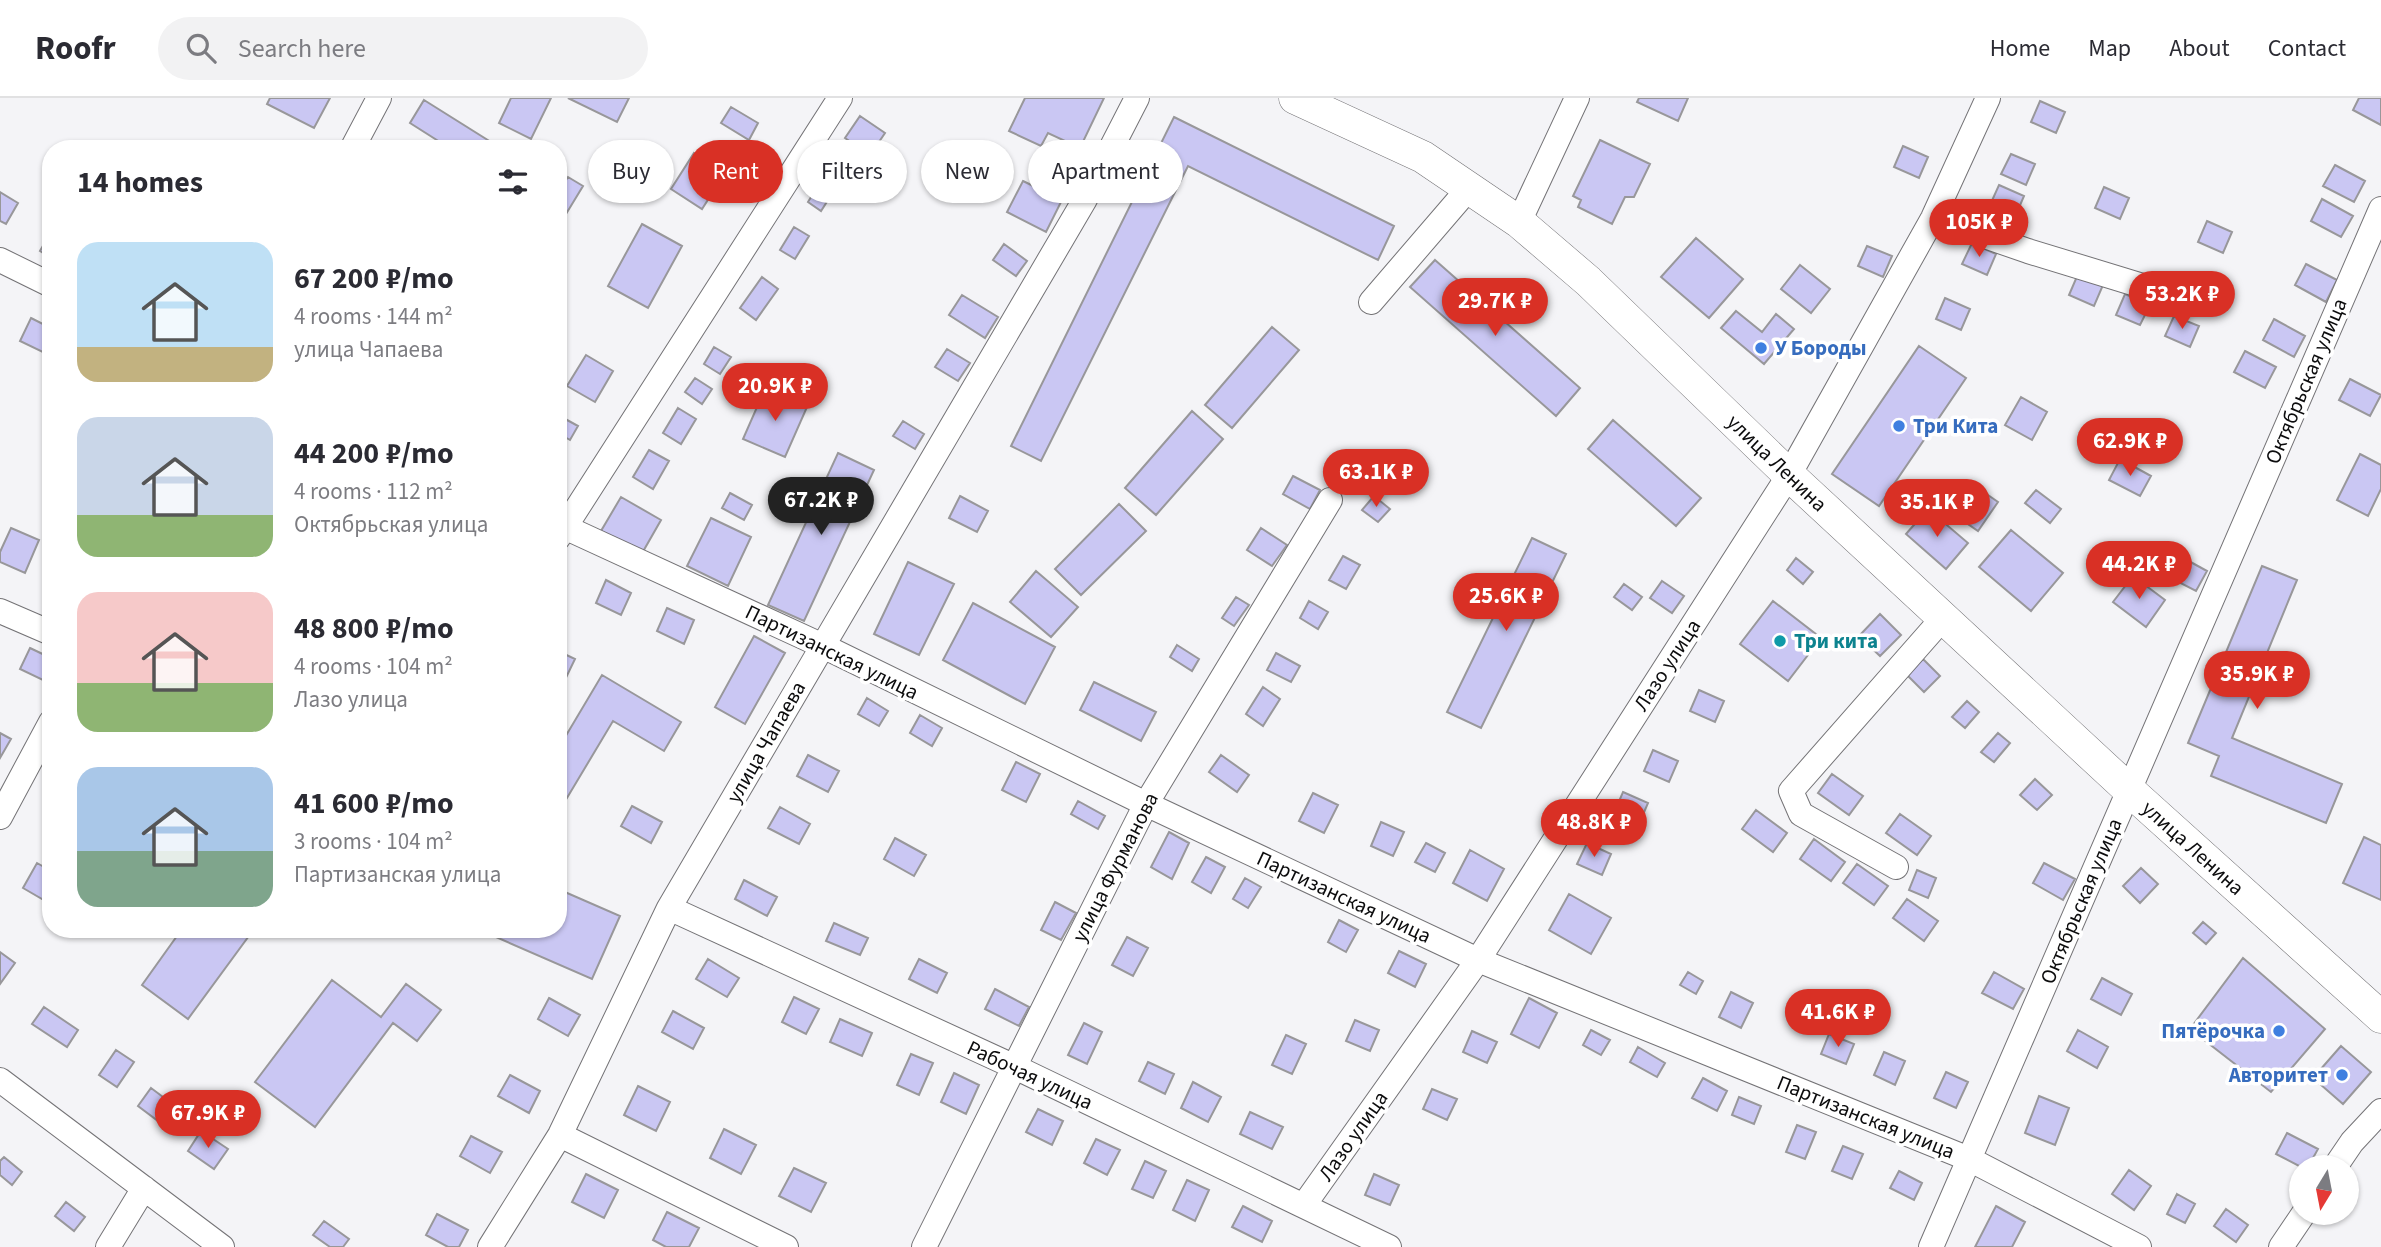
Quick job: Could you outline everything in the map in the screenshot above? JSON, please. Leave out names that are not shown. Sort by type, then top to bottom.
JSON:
[{"type":"main road","name":"улица Ленина","points":[[1295,98],[1423,157],[1519,222],[1588,281],[1789,475],[2129,790],[2381,1017]]},
{"type":"street","points":[[357,140],[379,98]]},
{"type":"street","points":[[567,520],[840,98]]},
{"type":"street","name":"улица Чапаева","points":[[490,1247],[560,1135],[669,908],[1084,201],[1137,98]]},
{"type":"street","points":[[1519,222],[1577,98]]},
{"type":"street","name":"Лазо улица","points":[[1304,1205],[1478,960],[1789,475],[1933,218],[1988,98]]},
{"type":"street","points":[[1371,302],[1469,188]]},
{"type":"street","name":"Октябрьская улица","points":[[1931,1247],[2381,209]]},
{"type":"street","points":[[1933,218],[2028,251],[2149,288]]},
{"type":"street","points":[[0,260],[42,281]]},
{"type":"street","name":"улица Фурманова","points":[[925,1247],[1146,804],[1330,500]]},
{"type":"street","name":"Партизанская улица","points":[[567,532],[823,646],[1146,804],[1478,960],[1969,1159],[2139,1247]]},
{"type":"street","points":[[0,611],[42,629]]},
{"type":"street","points":[[1896,867],[1801,814],[1791,791],[1943,618]]},
{"type":"street","points":[[0,817],[42,739]]},
{"type":"street","name":"Рабочая улица","points":[[669,908],[1014,1067],[1389,1247]]},
{"type":"street","points":[[0,1080],[222,1247]]},
{"type":"street","points":[[2343,1155],[2381,1111]]},
{"type":"street","points":[[560,1135],[786,1247]]},
{"type":"street","points":[[108,1247],[144,1188]]},
{"type":"street","points":[[2281,1247],[2296,1225]]},
{"type":"building","points":[[270,98],[330,98],[314,128],[267,104]]},
{"type":"building","points":[[511,98],[551,98],[531,139],[499,123]]},
{"type":"building","points":[[568,98],[629,98],[617,122]]},
{"type":"building","points":[[1025,98],[1104,98],[1084,140],[1063,140],[1048,133],[1044,140],[1028,140],[1009,131]]},
{"type":"building","points":[[1639,98],[1688,98],[1678,121],[1637,102]]},
{"type":"building","points":[[2359,98],[2381,98],[2381,125],[2353,110]]},
{"type":"building","points":[[424,100],[488,140],[437,140],[410,123]]},
{"type":"building","points":[[2040,101],[2065,112],[2056,133],[2031,122]]},
{"type":"building","points":[[731,107],[758,123],[749,140],[721,123]]},
{"type":"building","points":[[860,116],[885,133],[880,140],[845,138]]},
{"type":"building","points":[[1174,117],[1394,226],[1378,260],[1188,166],[1183,176],[1183,140],[1163,140]]},
{"type":"building","points":[[1600,140],[1650,164],[1634,197],[1625,197],[1612,224],[1578,207],[1581,200],[1573,196]]},
{"type":"building","points":[[1903,146],[1928,157],[1919,178],[1894,167]]},
{"type":"building","points":[[2011,154],[2035,164],[2026,185],[2001,174]]},
{"type":"building","points":[[688,162],[688,200],[674,191],[674,184]]},
{"type":"building","points":[[2335,165],[2365,181],[2354,202],[2323,186]]},
{"type":"building","points":[[567,178],[583,186],[567,212]]},
{"type":"building","points":[[1023,181],[1028,183],[1028,203],[1060,203],[1046,232],[1007,212]]},
{"type":"building","points":[[1999,185],[2024,196],[2015,217],[1990,205]]},
{"type":"building","points":[[2104,187],[2129,198],[2120,219],[2095,208]]},
{"type":"building","points":[[0,192],[18,203],[6,224],[0,221]]},
{"type":"building","points":[[2322,199],[2353,216],[2341,237],[2311,221]]},
{"type":"building","points":[[693,203],[706,203],[702,209]]},
{"type":"building","points":[[809,203],[826,203],[821,211]]},
{"type":"building","points":[[1131,203],[1170,203],[1041,461],[1011,446]]},
{"type":"building","points":[[2207,221],[2232,232],[2223,253],[2198,242]]},
{"type":"building","points":[[642,224],[682,246],[648,308],[608,286]]},
{"type":"building","points":[[794,227],[809,236],[795,259],[780,250]]},
{"type":"building","points":[[1696,238],[1743,279],[1709,318],[1661,277]]},
{"type":"building","points":[[1972,243],[1996,254],[1987,275],[1962,264]]},
{"type":"building","points":[[1004,244],[1027,261],[1016,276],[993,260]]},
{"type":"building","points":[[1867,246],[1892,256],[1883,277],[1858,266]]},
{"type":"building","points":[[1435,260],[1580,388],[1556,416],[1410,287]]},
{"type":"building","points":[[2306,264],[2337,280],[2326,302],[2295,285]]},
{"type":"building","points":[[1800,265],[1830,289],[1811,313],[1781,289]]},
{"type":"building","points":[[2078,274],[2103,285],[2094,306],[2069,295]]},
{"type":"building","points":[[762,277],[778,289],[756,320],[740,308]]},
{"type":"building","points":[[2189,277],[2214,288],[2205,308],[2180,298]]},
{"type":"building","points":[[2125,294],[2150,305],[2140,325],[2116,315]]},
{"type":"building","points":[[962,295],[998,317],[985,338],[949,315]]},
{"type":"building","points":[[1945,298],[1970,309],[1961,330],[1936,319]]},
{"type":"building","name":"У Бороды","points":[[1736,311],[1762,332],[1776,314],[1794,329],[1764,364],[1721,328]]},
{"type":"building","points":[[2174,316],[2199,326],[2190,347],[2165,336]]},
{"type":"building","points":[[31,318],[42,324],[42,352],[20,341]]},
{"type":"building","points":[[2274,319],[2305,336],[2294,357],[2263,340]]},
{"type":"building","points":[[1272,327],[1299,350],[1232,428],[1205,405]]},
{"type":"building","name":"Три Кита","points":[[1919,346],[1966,378],[1879,506],[1832,474]]},
{"type":"building","points":[[714,347],[731,357],[720,374],[704,364]]},
{"type":"building","points":[[947,349],[970,363],[958,381],[935,367]]},
{"type":"building","points":[[2245,351],[2276,367],[2265,388],[2234,372]]},
{"type":"building","points":[[586,355],[613,371],[595,402],[567,386]]},
{"type":"building","points":[[695,378],[712,389],[702,404],[685,392]]},
{"type":"building","points":[[2350,379],[2381,395],[2370,416],[2339,400]]},
{"type":"building","points":[[765,389],[807,407],[785,457],[743,439]]},
{"type":"building","points":[[2021,397],[2047,412],[2032,440],[2005,425]]},
{"type":"building","points":[[678,408],[696,419],[681,444],[663,433]]},
{"type":"building","points":[[1192,411],[1223,439],[1156,515],[1125,488]]},
{"type":"building","points":[[567,420],[578,426],[570,440],[567,438]]},
{"type":"building","points":[[1613,420],[1701,498],[1676,526],[1588,449]]},
{"type":"building","points":[[903,421],[924,434],[915,449],[893,436]]},
{"type":"building","points":[[649,450],[669,461],[653,489],[633,477]]},
{"type":"building","points":[[838,453],[874,470],[804,621],[768,605]]},
{"type":"building","points":[[2360,454],[2381,465],[2381,489],[2368,516],[2337,500]]},
{"type":"building","points":[[2120,459],[2151,476],[2140,496],[2109,480]]},
{"type":"building","points":[[1293,476],[1320,490],[1310,509],[1283,494]]},
{"type":"building","points":[[1975,486],[1998,502],[1978,531],[1955,515]]},
{"type":"building","points":[[2036,490],[2061,509],[2050,523],[2025,503]]},
{"type":"building","points":[[730,493],[752,505],[744,520],[722,508]]},
{"type":"building","points":[[960,496],[988,511],[977,532],[949,518]]},
{"type":"building","points":[[1374,496],[1390,509],[1378,522],[1362,510]]},
{"type":"building","points":[[621,497],[661,520],[641,555],[601,531]]},
{"type":"building","points":[[1119,504],[1146,531],[1081,595],[1055,569]]},
{"type":"building","points":[[1928,509],[1968,543],[1946,569],[1906,534]]},
{"type":"building","points":[[711,518],[751,537],[728,586],[687,566]]},
{"type":"building","points":[[11,528],[39,540],[25,573],[0,562],[0,552]]},
{"type":"building","points":[[1261,528],[1287,545],[1272,566],[1247,550]]},
{"type":"building","points":[[2011,530],[2063,573],[2031,611],[1979,567]]},
{"type":"building","points":[[1532,538],[1566,554],[1481,728],[1447,712]]},
{"type":"building","points":[[2176,554],[2207,571],[2196,591],[2165,575]]},
{"type":"building","points":[[1343,556],[1360,565],[1346,589],[1329,580]]},
{"type":"building","points":[[1796,558],[1813,572],[1803,584],[1787,570]]},
{"type":"building","points":[[908,562],[954,584],[919,655],[874,634]]},
{"type":"building","points":[[2262,566],[2297,580],[2232,738],[2342,784],[2326,823],[2211,776],[2219,756],[2188,743]]},
{"type":"building","points":[[1036,571],[1078,607],[1051,637],[1010,602]]},
{"type":"building","points":[[2133,576],[2165,600],[2146,627],[2113,602]]},
{"type":"building","points":[[606,580],[631,593],[621,615],[596,603]]},
{"type":"building","points":[[1662,581],[1684,596],[1672,613],[1650,598]]},
{"type":"building","points":[[1624,584],[1642,597],[1632,610],[1614,597]]},
{"type":"building","points":[[1236,597],[1249,605],[1234,626],[1222,618]]},
{"type":"building","points":[[1309,601],[1328,612],[1318,629],[1300,618]]},
{"type":"building","name":"Три кита","points":[[1773,601],[1821,638],[1788,681],[1740,644]]},
{"type":"building","points":[[973,603],[1055,647],[1025,704],[943,660]]},
{"type":"building","points":[[667,608],[694,620],[684,644],[657,631]]},
{"type":"building","points":[[1880,614],[1901,635],[1880,656],[1859,636]]},
{"type":"building","points":[[754,636],[785,653],[745,724],[715,707]]},
{"type":"building","points":[[1177,645],[1199,659],[1192,671],[1170,657]]},
{"type":"building","points":[[30,648],[42,654],[42,680],[20,669]]},
{"type":"building","points":[[1276,653],[1300,666],[1291,682],[1267,670]]},
{"type":"building","points":[[567,655],[575,659],[567,676]]},
{"type":"building","points":[[1923,659],[1940,676],[1924,692],[1907,675]]},
{"type":"building","points":[[602,675],[681,722],[664,751],[613,721],[567,798],[567,734]]},
{"type":"building","points":[[1094,682],[1156,712],[1141,741],[1080,710]]},
{"type":"building","points":[[1263,687],[1280,699],[1263,726],[1246,714]]},
{"type":"building","points":[[1699,690],[1724,701],[1715,722],[1690,711]]},
{"type":"building","points":[[867,698],[888,711],[879,726],[858,714]]},
{"type":"building","points":[[1967,701],[1979,712],[1965,728],[1952,717]]},
{"type":"building","points":[[920,715],[942,728],[932,746],[910,733]]},
{"type":"building","points":[[0,733],[11,739],[0,758]]},
{"type":"building","points":[[1998,733],[2010,743],[1994,762],[1981,752]]},
{"type":"building","points":[[1653,750],[1678,761],[1669,782],[1644,771]]},
{"type":"building","points":[[808,755],[839,771],[828,792],[797,776]]},
{"type":"building","points":[[1221,755],[1249,775],[1237,792],[1209,772]]},
{"type":"building","points":[[1016,762],[1040,774],[1026,802],[1002,790]]},
{"type":"building","points":[[1832,774],[1863,796],[1849,815],[1818,793]]},
{"type":"building","points":[[2035,779],[2052,795],[2037,810],[2020,795]]},
{"type":"building","points":[[1623,792],[1648,803],[1639,824],[1614,813]]},
{"type":"building","points":[[1313,793],[1338,805],[1324,833],[1299,821]]},
{"type":"building","points":[[1078,801],[1105,816],[1098,829],[1071,814]]},
{"type":"building","points":[[632,806],[662,822],[651,843],[621,826]]},
{"type":"building","points":[[780,807],[810,824],[799,844],[768,828]]},
{"type":"building","points":[[1756,810],[1787,833],[1773,852],[1742,829]]},
{"type":"building","points":[[1900,814],[1931,836],[1917,855],[1886,833]]},
{"type":"building","points":[[1381,822],[1404,832],[1393,856],[1371,846]]},
{"type":"building","points":[[1169,832],[1189,843],[1172,879],[1151,867]]},
{"type":"building","points":[[2364,837],[2381,845],[2381,900],[2343,883]]},
{"type":"building","points":[[895,838],[926,855],[914,876],[884,859]]},
{"type":"building","points":[[1814,839],[1845,862],[1831,881],[1800,859]]},
{"type":"building","points":[[1426,843],[1445,853],[1435,872],[1415,862]]},
{"type":"building","points":[[1587,843],[1611,854],[1602,875],[1577,864]]},
{"type":"building","points":[[1470,850],[1504,869],[1487,901],[1453,883]]},
{"type":"building","points":[[1206,857],[1225,867],[1211,893],[1192,882]]},
{"type":"building","points":[[37,863],[42,866],[42,899],[23,888]]},
{"type":"building","points":[[2044,863],[2075,879],[2063,900],[2033,883]]},
{"type":"building","points":[[1857,864],[1888,886],[1874,905],[1843,883]]},
{"type":"building","points":[[2141,868],[2158,884],[2140,903],[2123,886]]},
{"type":"building","points":[[1917,870],[1936,878],[1928,898],[1909,890]]},
{"type":"building","points":[[1245,878],[1261,887],[1248,908],[1233,899]]},
{"type":"building","points":[[744,880],[777,897],[767,916],[735,899]]},
{"type":"building","points":[[567,893],[620,916],[592,979],[498,938],[567,938]]},
{"type":"building","points":[[1569,894],[1611,918],[1591,954],[1549,930]]},
{"type":"building","points":[[1907,899],[1938,921],[1924,941],[1893,918]]},
{"type":"building","points":[[1055,902],[1076,913],[1061,940],[1041,930]]},
{"type":"building","points":[[1339,920],[1358,930],[1346,952],[1328,942]]},
{"type":"building","points":[[2203,922],[2216,933],[2206,944],[2193,933]]},
{"type":"building","points":[[834,923],[868,938],[860,955],[826,941]]},
{"type":"building","points":[[1127,937],[1148,948],[1133,976],[1112,965]]},
{"type":"building","points":[[176,938],[247,938],[188,1019],[142,985]]},
{"type":"building","points":[[1399,951],[1426,964],[1415,987],[1388,973]]},
{"type":"building","points":[[0,952],[15,963],[0,984]]},
{"type":"building","points":[[2243,958],[2325,1029],[2271,1092],[2190,1029]]},
{"type":"building","points":[[708,959],[739,978],[727,997],[696,979]]},
{"type":"building","points":[[919,959],[947,973],[937,993],[909,979]]},
{"type":"building","points":[[1688,972],[1703,981],[1696,994],[1680,985]]},
{"type":"building","points":[[1994,972],[2024,989],[2013,1009],[1982,993]]},
{"type":"building","points":[[2102,978],[2132,994],[2121,1015],[2091,999]]},
{"type":"building","points":[[332,980],[381,1017],[406,984],[441,1010],[417,1041],[393,1023],[315,1127],[255,1082]]},
{"type":"building","points":[[995,989],[1029,1007],[1019,1026],[985,1009]]},
{"type":"building","points":[[1731,992],[1753,1003],[1741,1028],[1719,1017]]},
{"type":"building","points":[[794,997],[819,1009],[806,1034],[782,1022]]},
{"type":"building","points":[[549,998],[580,1015],[568,1036],[538,1019]]},
{"type":"building","points":[[1529,998],[1557,1013],[1539,1048],[1511,1034]]},
{"type":"building","points":[[44,1007],[78,1030],[67,1047],[32,1024]]},
{"type":"building","points":[[673,1011],[704,1028],[693,1049],[662,1032]]},
{"type":"building","points":[[840,1019],[872,1033],[862,1056],[830,1042]]},
{"type":"building","points":[[1355,1020],[1379,1030],[1370,1051],[1346,1041]]},
{"type":"building","points":[[1084,1023],[1102,1032],[1087,1064],[1068,1055]]},
{"type":"building","points":[[1591,1030],[1610,1040],[1601,1055],[1583,1045]]},
{"type":"building","points":[[2078,1030],[2108,1047],[2097,1068],[2067,1051]]},
{"type":"building","points":[[1472,1031],[1497,1042],[1487,1063],[1463,1052]]},
{"type":"building","points":[[1829,1034],[1854,1044],[1846,1064],[1821,1054]]},
{"type":"building","points":[[1286,1035],[1306,1044],[1292,1074],[1272,1065]]},
{"type":"building","name":"Авторитет","points":[[2341,1046],[2371,1072],[2343,1104],[2313,1078]]},
{"type":"building","points":[[1638,1047],[1665,1063],[1657,1077],[1630,1062]]},
{"type":"building","points":[[116,1050],[134,1062],[117,1087],[99,1075]]},
{"type":"building","points":[[1884,1052],[1905,1061],[1895,1085],[1874,1075]]},
{"type":"building","points":[[911,1054],[933,1063],[919,1095],[897,1085]]},
{"type":"building","points":[[1148,1062],[1174,1074],[1165,1094],[1139,1081]]},
{"type":"building","points":[[1946,1072],[1968,1082],[1956,1108],[1934,1098]]},
{"type":"building","points":[[954,1073],[979,1085],[966,1114],[941,1102]]},
{"type":"building","points":[[510,1075],[540,1091],[529,1113],[498,1096]]},
{"type":"building","points":[[1703,1078],[1727,1091],[1717,1111],[1692,1098]]},
{"type":"building","points":[[1193,1082],[1221,1097],[1208,1122],[1181,1108]]},
{"type":"building","points":[[638,1086],[670,1102],[656,1131],[624,1115]]},
{"type":"building","points":[[151,1088],[183,1112],[170,1130],[138,1106]]},
{"type":"building","points":[[1432,1089],[1457,1099],[1447,1120],[1423,1109]]},
{"type":"building","points":[[2039,1096],[2069,1108],[2055,1145],[2025,1133]]},
{"type":"building","points":[[1739,1097],[1761,1106],[1754,1124],[1732,1115]]},
{"type":"building","points":[[1038,1109],[1063,1121],[1052,1145],[1026,1132]]},
{"type":"building","points":[[1250,1112],[1283,1127],[1272,1149],[1240,1134]]},
{"type":"building","points":[[1797,1125],[1816,1132],[1805,1159],[1786,1152]]},
{"type":"building","points":[[724,1129],[756,1145],[741,1174],[710,1158]]},
{"type":"building","points":[[201,1131],[228,1149],[214,1169],[188,1151]]},
{"type":"building","points":[[2287,1133],[2318,1149],[2315,1155],[2289,1155],[2289,1161],[2276,1154]]},
{"type":"building","points":[[471,1136],[502,1152],[490,1173],[460,1156]]},
{"type":"building","points":[[1096,1139],[1120,1150],[1107,1175],[1084,1163]]},
{"type":"building","points":[[1843,1146],[1863,1154],[1852,1179],[1832,1171]]},
{"type":"building","points":[[4,1157],[22,1172],[12,1185],[0,1175],[0,1161]]},
{"type":"building","points":[[1145,1161],[1166,1171],[1153,1198],[1132,1189]]},
{"type":"building","points":[[794,1168],[826,1183],[811,1212],[779,1196]]},
{"type":"building","points":[[2129,1170],[2151,1186],[2134,1210],[2112,1194]]},
{"type":"building","points":[[1899,1171],[1922,1183],[1914,1200],[1890,1188]]},
{"type":"building","points":[[586,1174],[618,1190],[604,1218],[572,1202]]},
{"type":"building","points":[[1374,1174],[1399,1185],[1390,1205],[1365,1195]]},
{"type":"building","points":[[1187,1180],[1209,1190],[1195,1221],[1173,1210]]},
{"type":"building","points":[[2177,1194],[2195,1204],[2185,1223],[2167,1214]]},
{"type":"building","points":[[66,1202],[85,1217],[74,1231],[55,1216]]},
{"type":"building","points":[[1243,1206],[1272,1221],[1262,1242],[1232,1227]]},
{"type":"building","points":[[1996,1206],[2025,1222],[2012,1247],[1975,1247]]},
{"type":"building","points":[[2226,1209],[2248,1225],[2236,1242],[2214,1226]]},
{"type":"building","points":[[667,1212],[699,1228],[689,1247],[666,1247],[653,1240]]},
{"type":"building","points":[[437,1214],[468,1230],[459,1247],[448,1247],[426,1235]]},
{"type":"building","points":[[324,1221],[349,1239],[343,1247],[330,1247],[313,1235]]},
{"type":"place","name":"У Бороды","points":[[1761,348]]},
{"type":"place","name":"Три Кита","points":[[1899,426]]},
{"type":"place","name":"Три кита","points":[[1780,641]]},
{"type":"place","name":"Пятёрочка","points":[[2279,1031]]},
{"type":"place","name":"Авторитет","points":[[2342,1075]]}]
